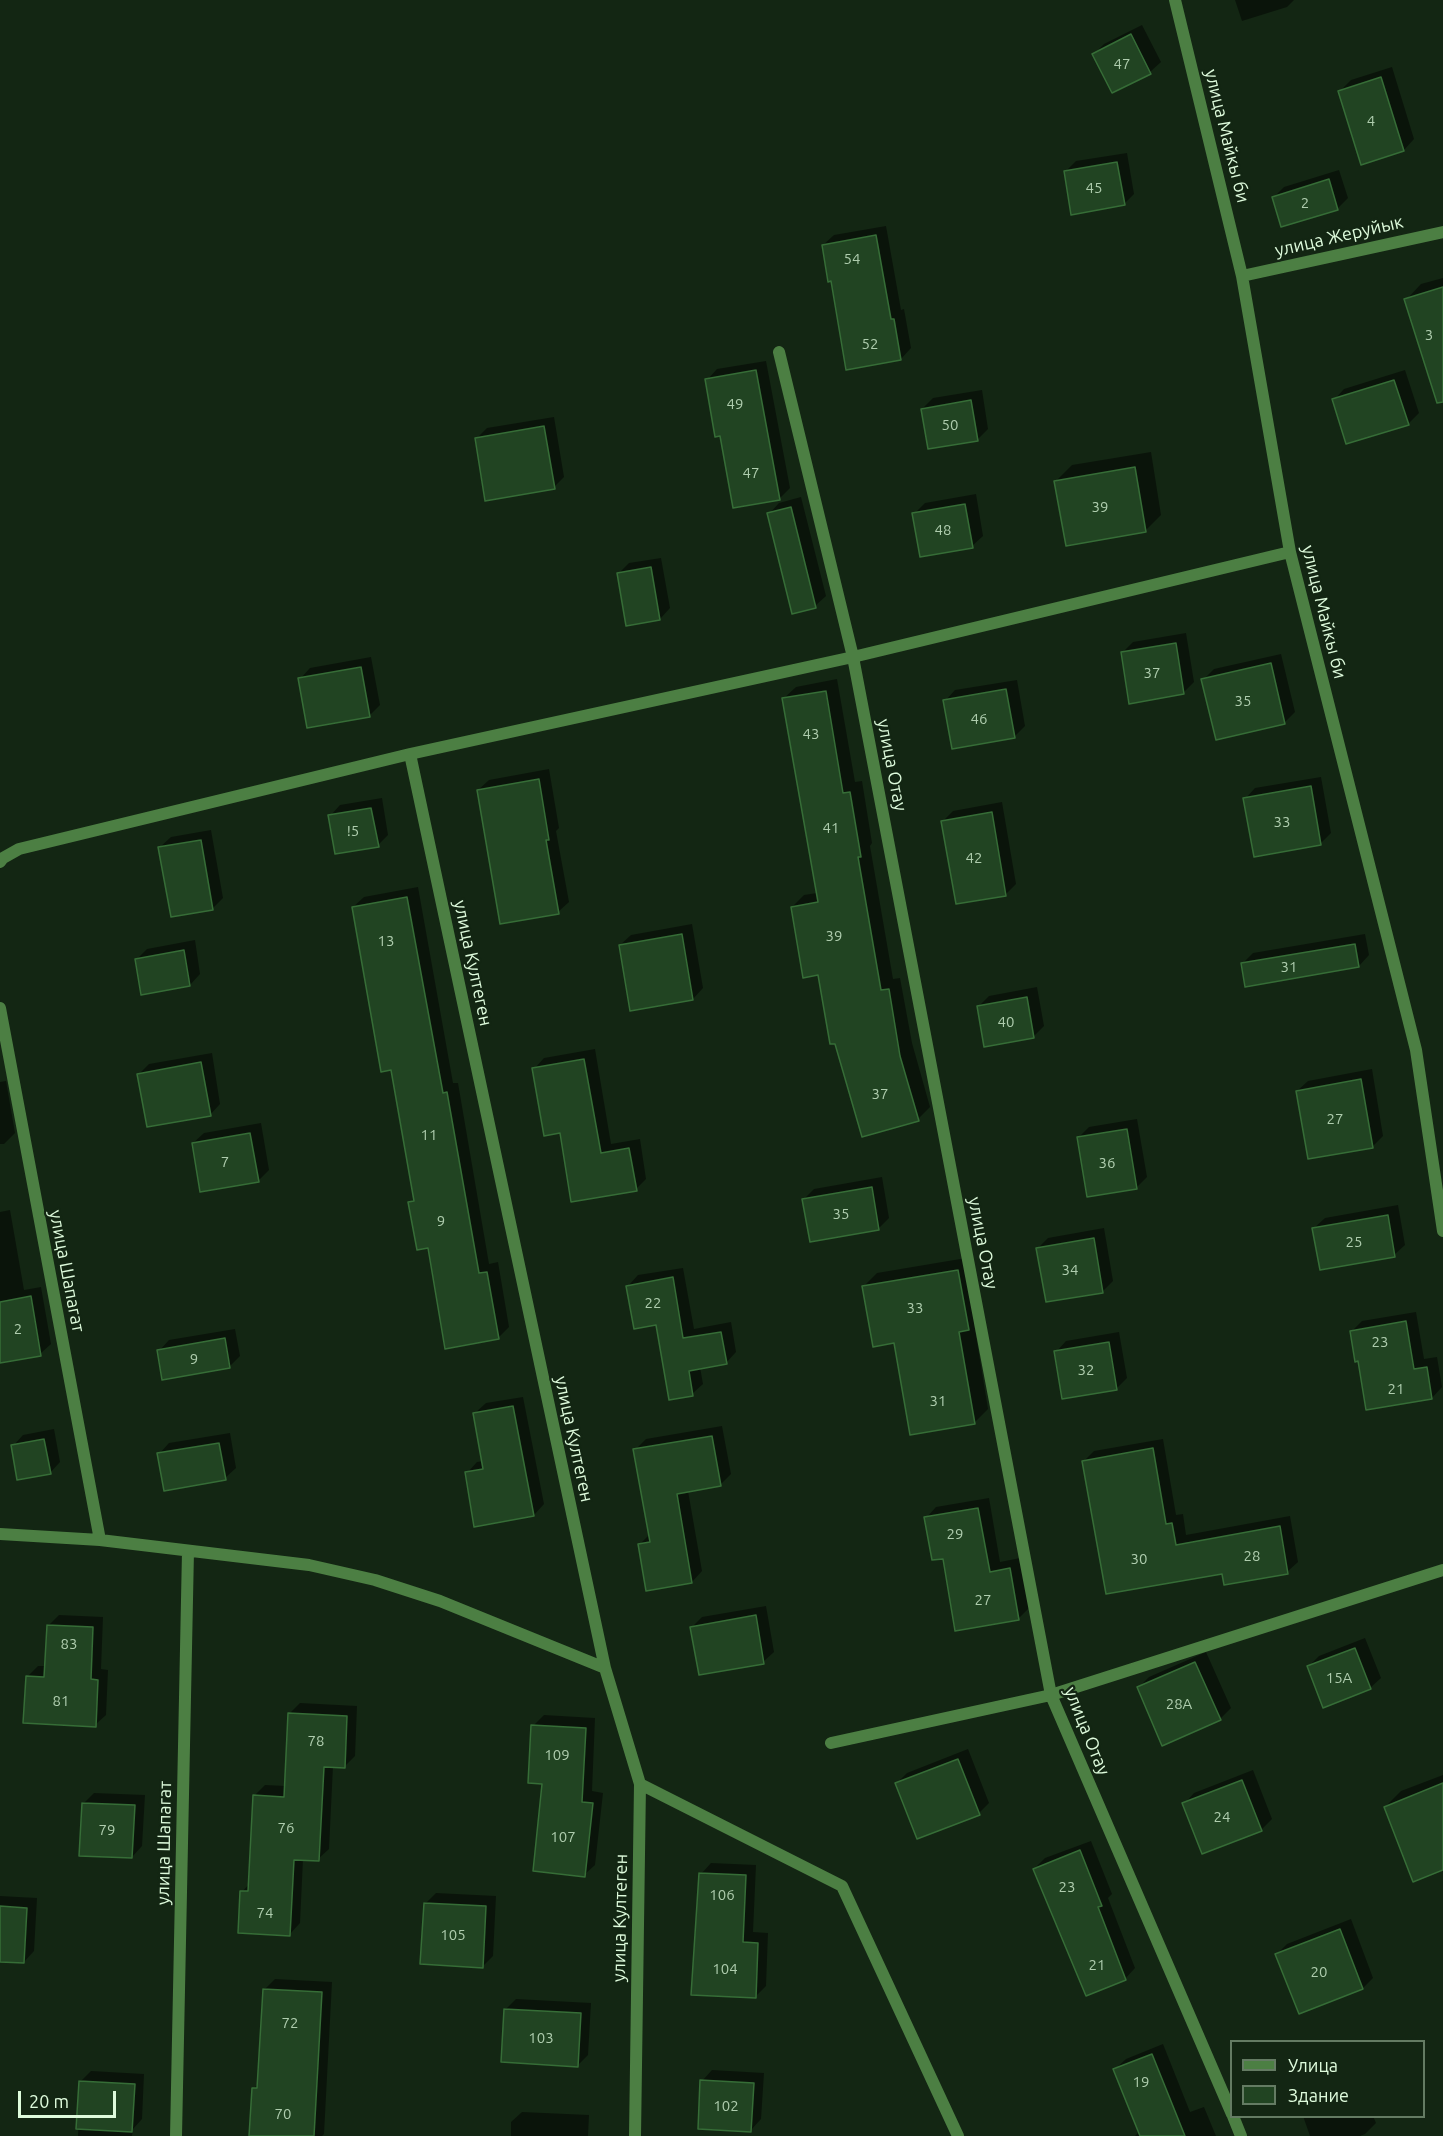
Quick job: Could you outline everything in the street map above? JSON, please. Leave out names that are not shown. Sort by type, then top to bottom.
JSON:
[{"type":"street","name":"улица Майкы би","points":[[1175,0],[1242,276],[1290,552],[1416,1050],[1443,1231]]},
{"type":"street","name":"улица Жеруйык","points":[[1242,276],[1443,231]]},
{"type":"street","name":"улица Отау","points":[[779,352],[853,657],[1051,1695],[1230,2110]]},
{"type":"street","points":[[0,862],[19,849],[410,754],[853,657],[1290,552]]},
{"type":"street","name":"улица Култеген","points":[[410,754],[605,1668],[640,1784],[634,2136]]},
{"type":"street","name":"улица Шапагат","points":[[0,1008],[100,1540]]},
{"type":"street","points":[[0,1534],[100,1540],[309,1565],[375,1580],[440,1601],[605,1668]]},
{"type":"street","name":"улица Шапагат","points":[[177,2136],[188,1551]]},
{"type":"street","points":[[831,1743],[1051,1695],[1443,1570]]},
{"type":"street","points":[[640,1784],[842,1886],[958,2136]]},
{"type":"street","name":"улица Отау","points":[[1233,2118],[1241,2136]]},
{"type":"building","points":[[1131,34],[1151,74],[1112,93],[1092,54]]},
{"type":"building","points":[[1381,77],[1404,151],[1361,165],[1338,91]]},
{"type":"building","points":[[1117,162],[1125,205],[1071,215],[1064,171]]},
{"type":"building","points":[[1329,179],[1338,210],[1281,227],[1272,197]]},
{"type":"building","points":[[876,235],[901,360],[846,370],[831,281],[828,282],[822,245]]},
{"type":"building","points":[[1443,287],[1443,402],[1437,403],[1404,299]]},
{"type":"building","points":[[756,370],[780,500],[733,508],[720,436],[715,437],[705,379]]},
{"type":"building","points":[[1394,380],[1409,425],[1346,444],[1332,399]]},
{"type":"building","points":[[971,400],[978,441],[928,449],[921,409]]},
{"type":"building","points":[[544,426],[555,489],[485,501],[475,438]]},
{"type":"building","points":[[1135,467],[1146,532],[1066,546],[1054,481]]},
{"type":"building","points":[[965,504],[973,548],[920,557],[912,513]]},
{"type":"building","points":[[791,507],[816,608],[792,614],[767,513]]},
{"type":"building","points":[[651,567],[660,620],[626,626],[617,573]]},
{"type":"building","points":[[1176,643],[1184,694],[1129,704],[1121,652]]},
{"type":"building","points":[[1271,663],[1285,724],[1216,740],[1201,679]]},
{"type":"building","points":[[361,667],[370,717],[307,728],[298,678]]},
{"type":"building","points":[[1006,689],[1015,738],[952,749],[943,700]]},
{"type":"building","points":[[826,691],[843,793],[850,792],[861,857],[858,857],[881,990],[889,989],[900,1056],[919,1121],[862,1137],[835,1044],[830,1044],[818,975],[803,978],[791,907],[818,902],[782,698]]},
{"type":"building","points":[[539,779],[549,840],[546,840],[559,914],[500,924],[477,790]]},
{"type":"building","points":[[1311,786],[1321,845],[1254,857],[1243,798]]},
{"type":"building","points":[[371,808],[379,847],[335,854],[328,815]]},
{"type":"building","points":[[992,812],[1006,896],[956,904],[941,821]]},
{"type":"building","points":[[201,840],[213,910],[171,917],[158,847]]},
{"type":"building","points":[[407,897],[443,1093],[447,1092],[479,1273],[487,1272],[499,1339],[445,1349],[428,1248],[417,1250],[408,1202],[414,1201],[391,1070],[381,1072],[352,907]]},
{"type":"building","points":[[682,934],[693,1000],[630,1011],[619,945]]},
{"type":"building","points":[[1355,944],[1359,967],[1245,987],[1241,963]]},
{"type":"building","points":[[184,950],[190,986],[141,995],[135,959]]},
{"type":"building","points":[[1027,997],[1034,1038],[984,1047],[977,1006]]},
{"type":"building","points":[[584,1059],[601,1153],[629,1148],[637,1191],[571,1202],[560,1133],[544,1136],[532,1068]]},
{"type":"building","points":[[201,1062],[211,1116],[147,1127],[137,1074]]},
{"type":"building","points":[[1361,1079],[1373,1148],[1308,1159],[1296,1091]]},
{"type":"building","points":[[1127,1129],[1137,1189],[1087,1197],[1077,1137]]},
{"type":"building","points":[[250,1133],[259,1182],[200,1192],[192,1143]]},
{"type":"building","points":[[872,1187],[879,1230],[810,1242],[802,1199]]},
{"type":"building","points":[[1388,1215],[1395,1257],[1320,1270],[1312,1228]]},
{"type":"building","points":[[1094,1238],[1103,1293],[1046,1302],[1036,1248]]},
{"type":"building","points":[[958,1270],[969,1330],[959,1332],[975,1424],[910,1435],[894,1343],[873,1347],[862,1286]]},
{"type":"building","points":[[673,1277],[683,1338],[721,1332],[727,1364],[689,1371],[693,1396],[669,1400],[656,1325],[634,1329],[626,1286]]},
{"type":"building","points":[[31,1296],[41,1356],[0,1363],[0,1302]]},
{"type":"building","points":[[1406,1321],[1414,1369],[1427,1367],[1432,1399],[1366,1410],[1358,1361],[1355,1362],[1350,1331]]},
{"type":"building","points":[[225,1338],[230,1368],[162,1380],[157,1350]]},
{"type":"building","points":[[1109,1342],[1117,1390],[1062,1399],[1054,1351]]},
{"type":"building","points":[[513,1406],[534,1516],[474,1527],[465,1472],[483,1469],[473,1413]]},
{"type":"building","points":[[712,1436],[721,1486],[677,1494],[692,1583],[646,1591],[638,1544],[650,1542],[633,1449]]},
{"type":"building","points":[[44,1439],[51,1474],[17,1480],[11,1445]]},
{"type":"building","points":[[219,1443],[226,1480],[164,1491],[157,1453]]},
{"type":"building","points":[[1153,1448],[1166,1524],[1172,1523],[1176,1545],[1280,1526],[1288,1574],[1224,1585],[1222,1574],[1106,1594],[1082,1461]]},
{"type":"building","points":[[978,1508],[990,1572],[1010,1568],[1019,1620],[955,1631],[943,1559],[932,1560],[924,1517]]},
{"type":"building","points":[[756,1615],[764,1664],[699,1675],[690,1627]]},
{"type":"building","points":[[47,1625],[93,1627],[91,1679],[98,1680],[96,1727],[23,1723],[26,1676],[44,1677]]},
{"type":"building","points":[[1355,1648],[1371,1689],[1323,1708],[1307,1666]]},
{"type":"building","points":[[1195,1662],[1221,1720],[1162,1746],[1137,1687]]},
{"type":"building","points":[[288,1713],[347,1716],[345,1768],[324,1767],[319,1861],[294,1860],[290,1936],[238,1933],[240,1891],[248,1891],[253,1795],[284,1797]]},
{"type":"building","points":[[531,1725],[586,1728],[582,1802],[593,1803],[585,1877],[533,1871],[542,1784],[528,1783]]},
{"type":"building","points":[[958,1759],[980,1815],[917,1839],[895,1783]]},
{"type":"building","points":[[1242,1780],[1262,1831],[1202,1854],[1182,1803]]},
{"type":"building","points":[[1443,1783],[1443,1870],[1413,1882],[1384,1807]]},
{"type":"building","points":[[82,1803],[135,1805],[132,1858],[79,1856]]},
{"type":"building","points":[[1080,1850],[1102,1906],[1098,1907],[1126,1980],[1086,1996],[1033,1869]]},
{"type":"building","points":[[699,1873],[746,1875],[743,1942],[758,1943],[756,1998],[691,1995]]},
{"type":"building","points":[[424,1903],[486,1906],[483,1968],[420,1964]]},
{"type":"building","points":[[0,1906],[27,1908],[24,1963],[0,1962]]},
{"type":"building","points":[[1340,1929],[1363,1989],[1299,2014],[1275,1954]]},
{"type":"building","points":[[263,1989],[322,1992],[314,2136],[249,2136],[252,2088],[257,2088]]},
{"type":"building","points":[[504,2009],[581,2013],[578,2067],[501,2062]]},
{"type":"building","points":[[1152,2054],[1185,2136],[1140,2136],[1113,2069]]},
{"type":"building","points":[[700,2080],[754,2083],[751,2132],[698,2129]]},
{"type":"building","points":[[79,2081],[135,2084],[132,2132],[76,2129]]}]
